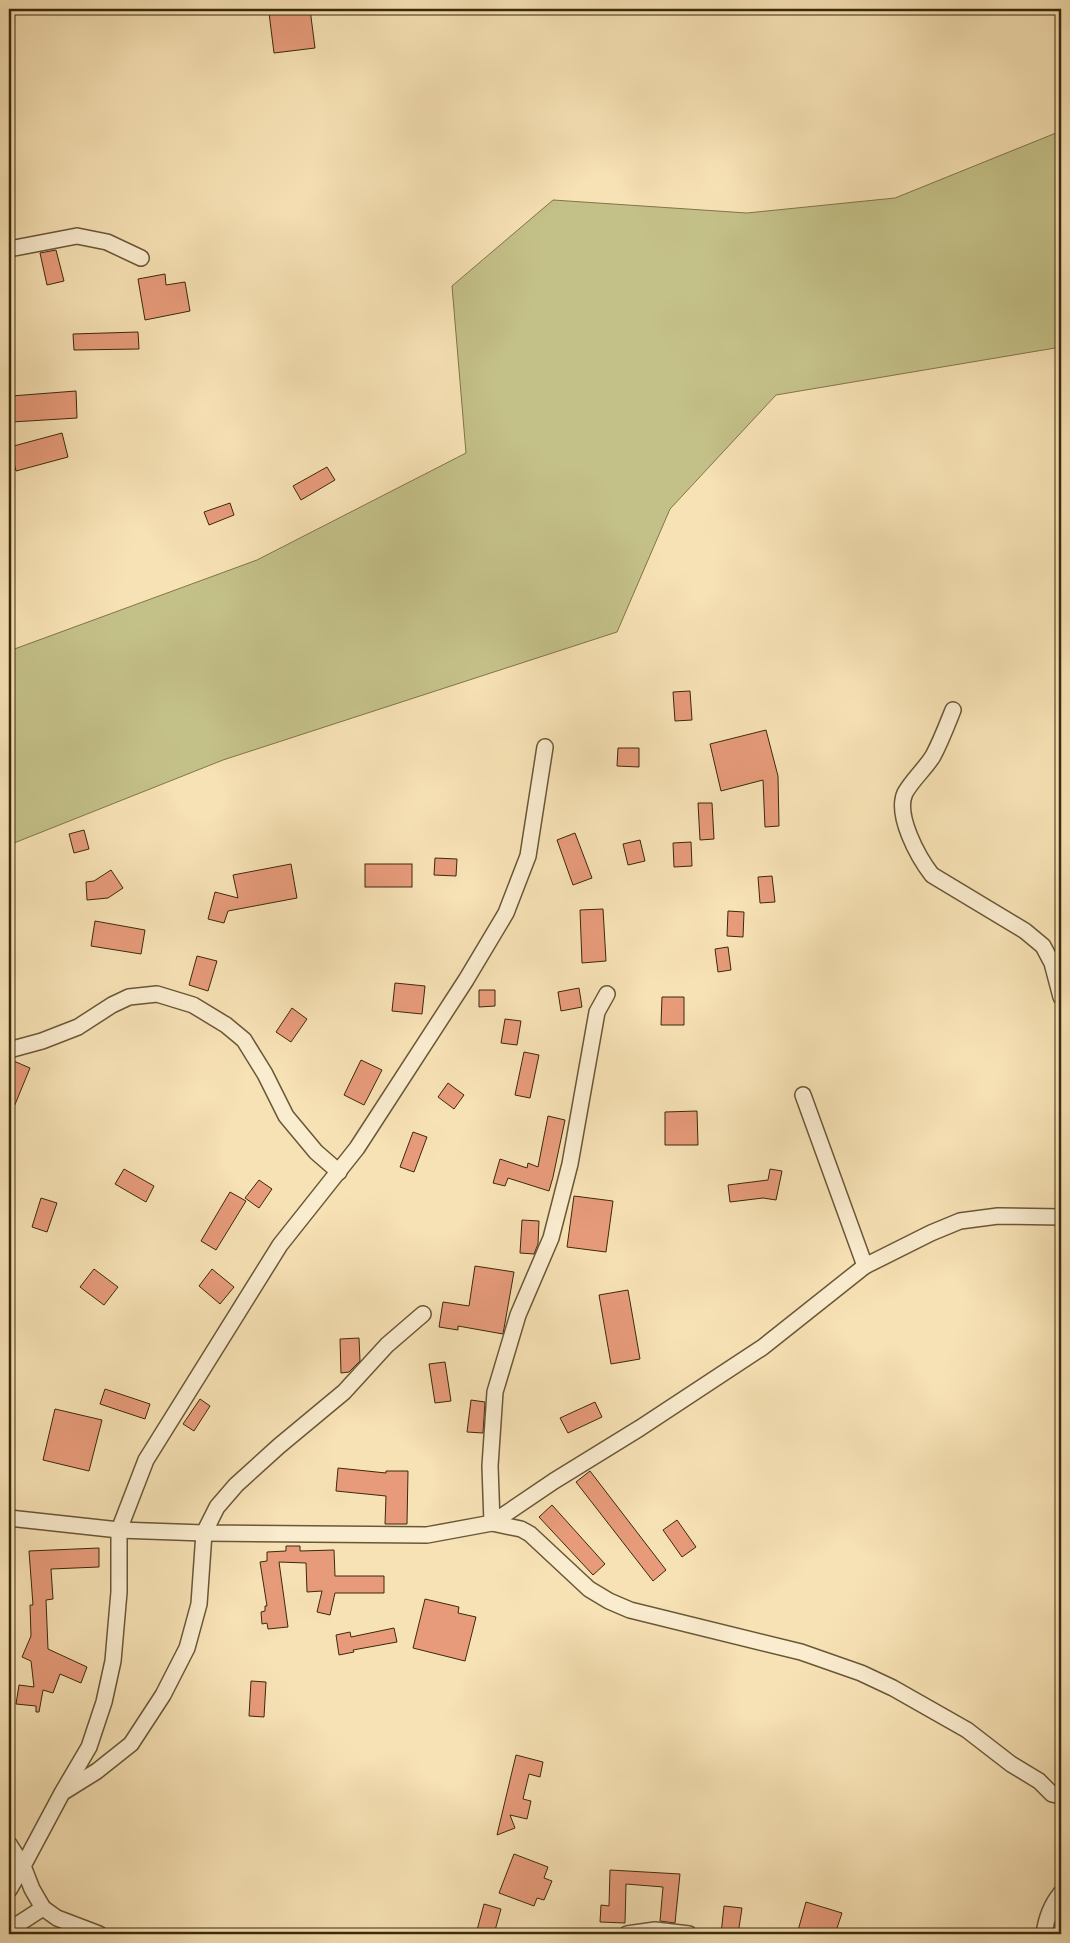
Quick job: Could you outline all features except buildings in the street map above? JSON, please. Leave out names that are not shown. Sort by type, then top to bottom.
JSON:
[{"type":"street","points":[[9,249],[77,236],[106,242],[141,258]]},
{"type":"street","points":[[953,710],[932,757],[905,793],[903,804],[906,825],[922,862],[932,874],[1025,931],[1043,946],[1052,963],[1061,997]]},
{"type":"street","points":[[9,1890],[89,1747],[104,1702],[113,1661],[119,1592],[119,1530],[146,1460],[280,1245],[357,1148],[419,1054],[506,913],[528,856],[545,747]]},
{"type":"street","points":[[9,1050],[42,1041],[78,1026],[112,1005],[130,997],[157,994],[193,1005],[226,1025],[244,1040],[265,1074],[286,1116],[316,1152],[339,1172]]},
{"type":"street","points":[[492,1523],[490,1466],[495,1392],[518,1315],[551,1238],[570,1164],[597,1012],[607,994]]},
{"type":"street","points":[[803,1095],[865,1266]]},
{"type":"street","points":[[492,1523],[554,1480],[640,1428],[763,1347],[865,1266],[960,1220],[998,1216],[1061,1217]]},
{"type":"street","points":[[62,1793],[97,1771],[131,1744],[163,1695],[187,1648],[199,1604],[204,1533],[217,1507],[236,1485],[344,1392],[387,1345],[423,1314]]},
{"type":"street","points":[[9,1518],[119,1530],[204,1533],[427,1535],[492,1523],[521,1529],[530,1534],[590,1589],[619,1606],[801,1652],[861,1673],[967,1730],[1011,1764],[1039,1781],[1052,1794],[1061,1796]]},
{"type":"street","points":[[9,1844],[24,1866],[32,1889],[43,1908],[57,1918],[99,1934]]},
{"type":"street","points":[[1044,1934],[1054,1902],[1061,1893]]},
{"type":"street","points":[[9,1930],[43,1908]]},
{"type":"street","points":[[626,1934],[654,1930],[686,1934]]},
{"type":"shaded area","points":[[1061,131],[1061,347],[776,395],[670,509],[617,632],[223,760],[9,845],[9,651],[257,560],[466,453],[452,286],[553,200],[747,213],[895,198]]}]
